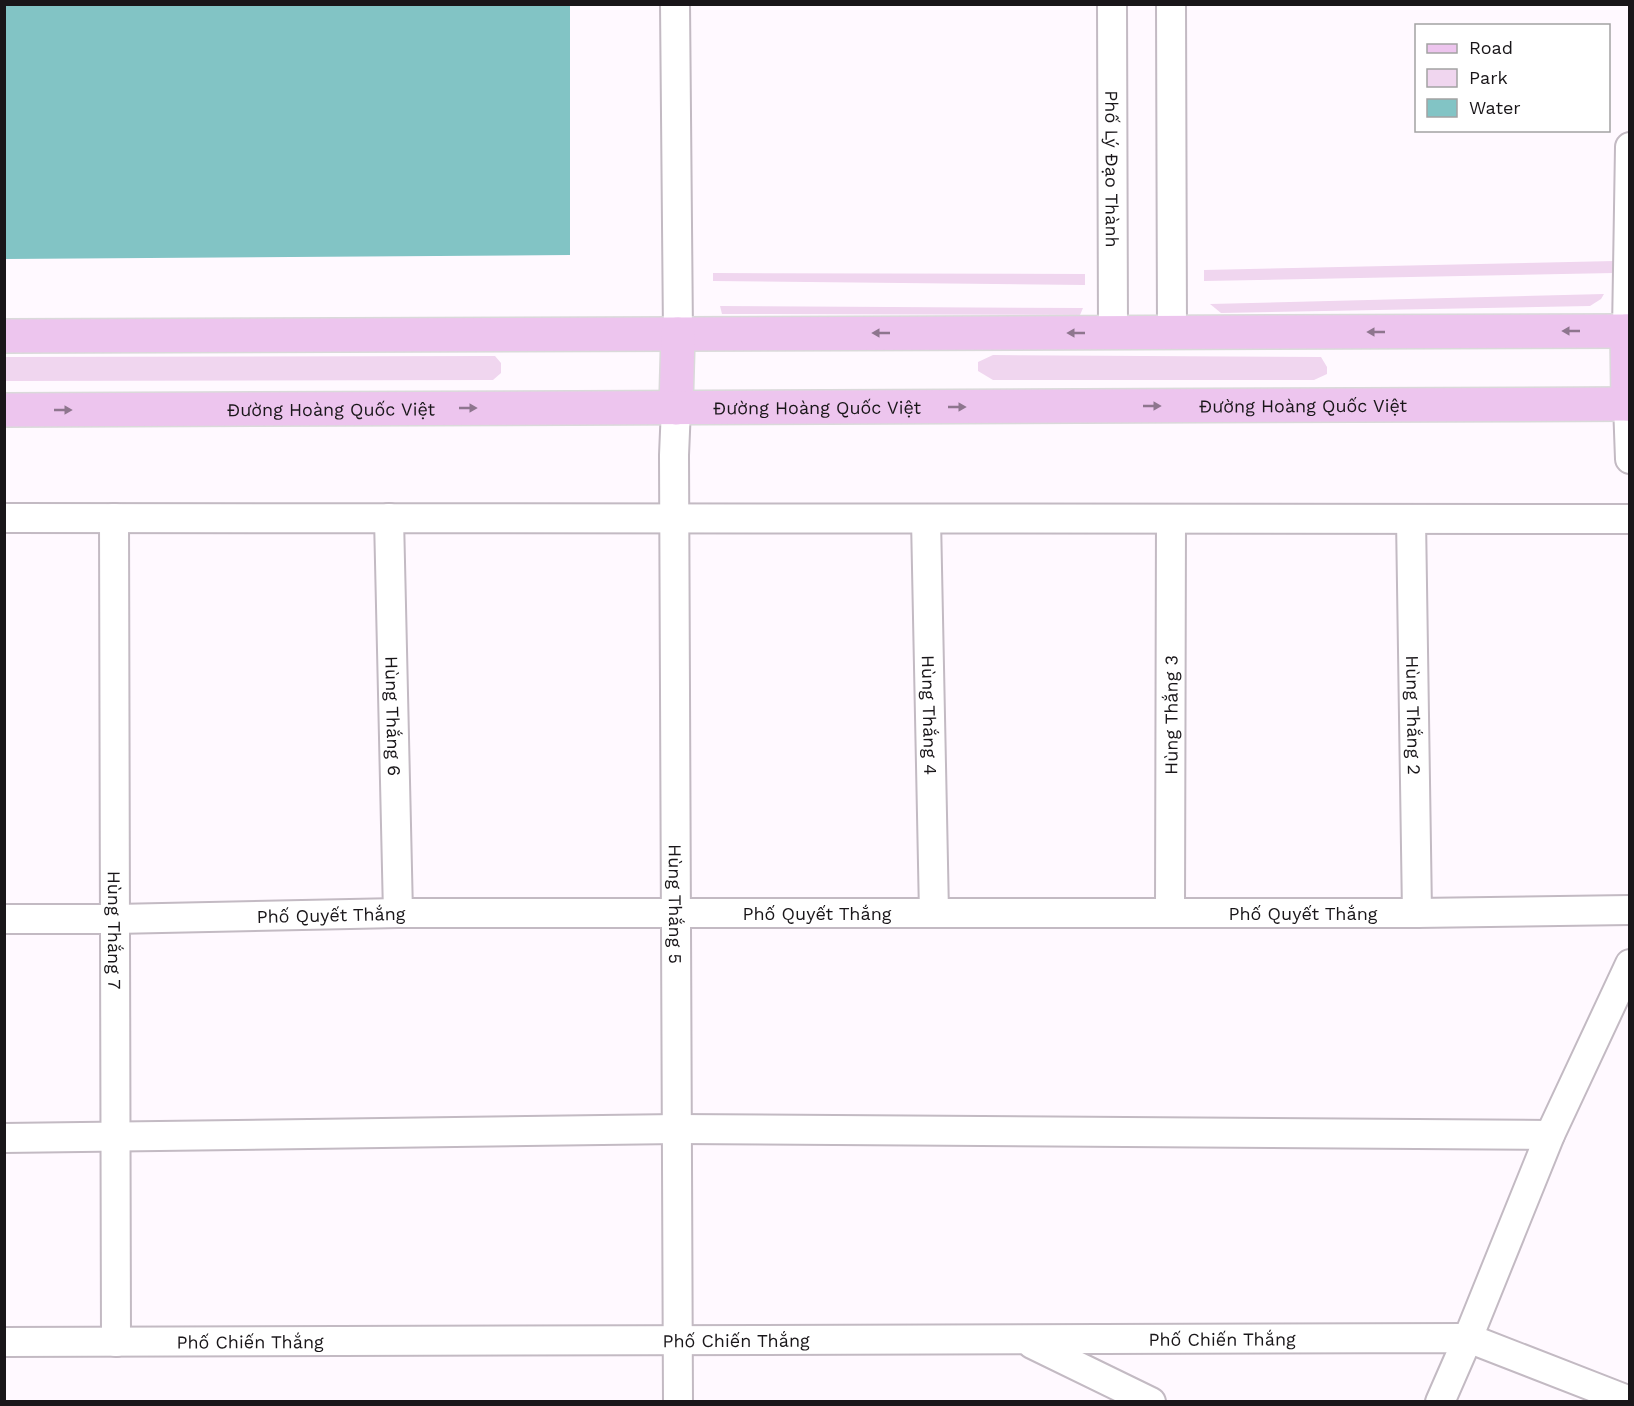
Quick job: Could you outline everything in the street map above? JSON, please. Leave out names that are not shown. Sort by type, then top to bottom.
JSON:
[{"type":"main road","points":[[4,336],[1628,331],[1629,404]]},
{"type":"main road","points":[[676,408],[678,334]]},
{"type":"main road","name":"Đường Hoàng Quốc Việt","points":[[4,410],[1629,404]]},
{"type":"street","points":[[675,4],[678,334]]},
{"type":"street","name":"Phố Lý Đạo Thành","points":[[1112,4],[1113,333]]},
{"type":"street","points":[[1171,4],[1172,332]]},
{"type":"street","points":[[1628,331],[1629,147]]},
{"type":"street","points":[[1629,404],[1629,459]]},
{"type":"street","name":"Hùng Thắng 5","points":[[676,408],[678,1401]]},
{"type":"street","points":[[4,518],[1629,519]]},
{"type":"street","name":"Hùng Thắng 7","points":[[114,518],[116,1342]]},
{"type":"street","name":"Hùng Thắng 6","points":[[389,518],[398,914]]},
{"type":"street","name":"Hùng Thắng 4","points":[[926,519],[934,913]]},
{"type":"street","name":"Hùng Thắng 3","points":[[1170,912],[1171,519]]},
{"type":"street","name":"Hùng Thắng 2","points":[[1412,519],[1417,913]]},
{"type":"street","name":"Phố Quyết Thắng","points":[[4,919],[398,914],[1417,913],[1629,910]]},
{"type":"street","points":[[1440,1401],[1550,1135],[1629,964]]},
{"type":"street","points":[[4,1138],[677,1129],[1550,1135]]},
{"type":"street","points":[[1468,1338],[1629,1401]]},
{"type":"street","name":"Phố Chiến Thắng","points":[[4,1342],[1468,1338]]},
{"type":"street","points":[[1025,1340],[1151,1401]]},
{"type":"green space","points":[[1615,261],[1614,273],[1204,281],[1204,270]]},
{"type":"green space","points":[[713,273],[1085,274],[1085,285],[713,281]]},
{"type":"green space","points":[[1604,294],[1601,299],[1590,306],[1221,313],[1210,304]]},
{"type":"green space","points":[[720,306],[1083,308],[1080,315],[722,314]]},
{"type":"green space","points":[[993,355],[1321,357],[1327,367],[1327,374],[1314,380],[993,380],[978,371],[978,362]]},
{"type":"green space","points":[[495,356],[501,363],[501,373],[493,380],[5,381],[5,357]]},
{"type":"water","points":[[4,5],[570,5],[570,255],[5,259]]}]
